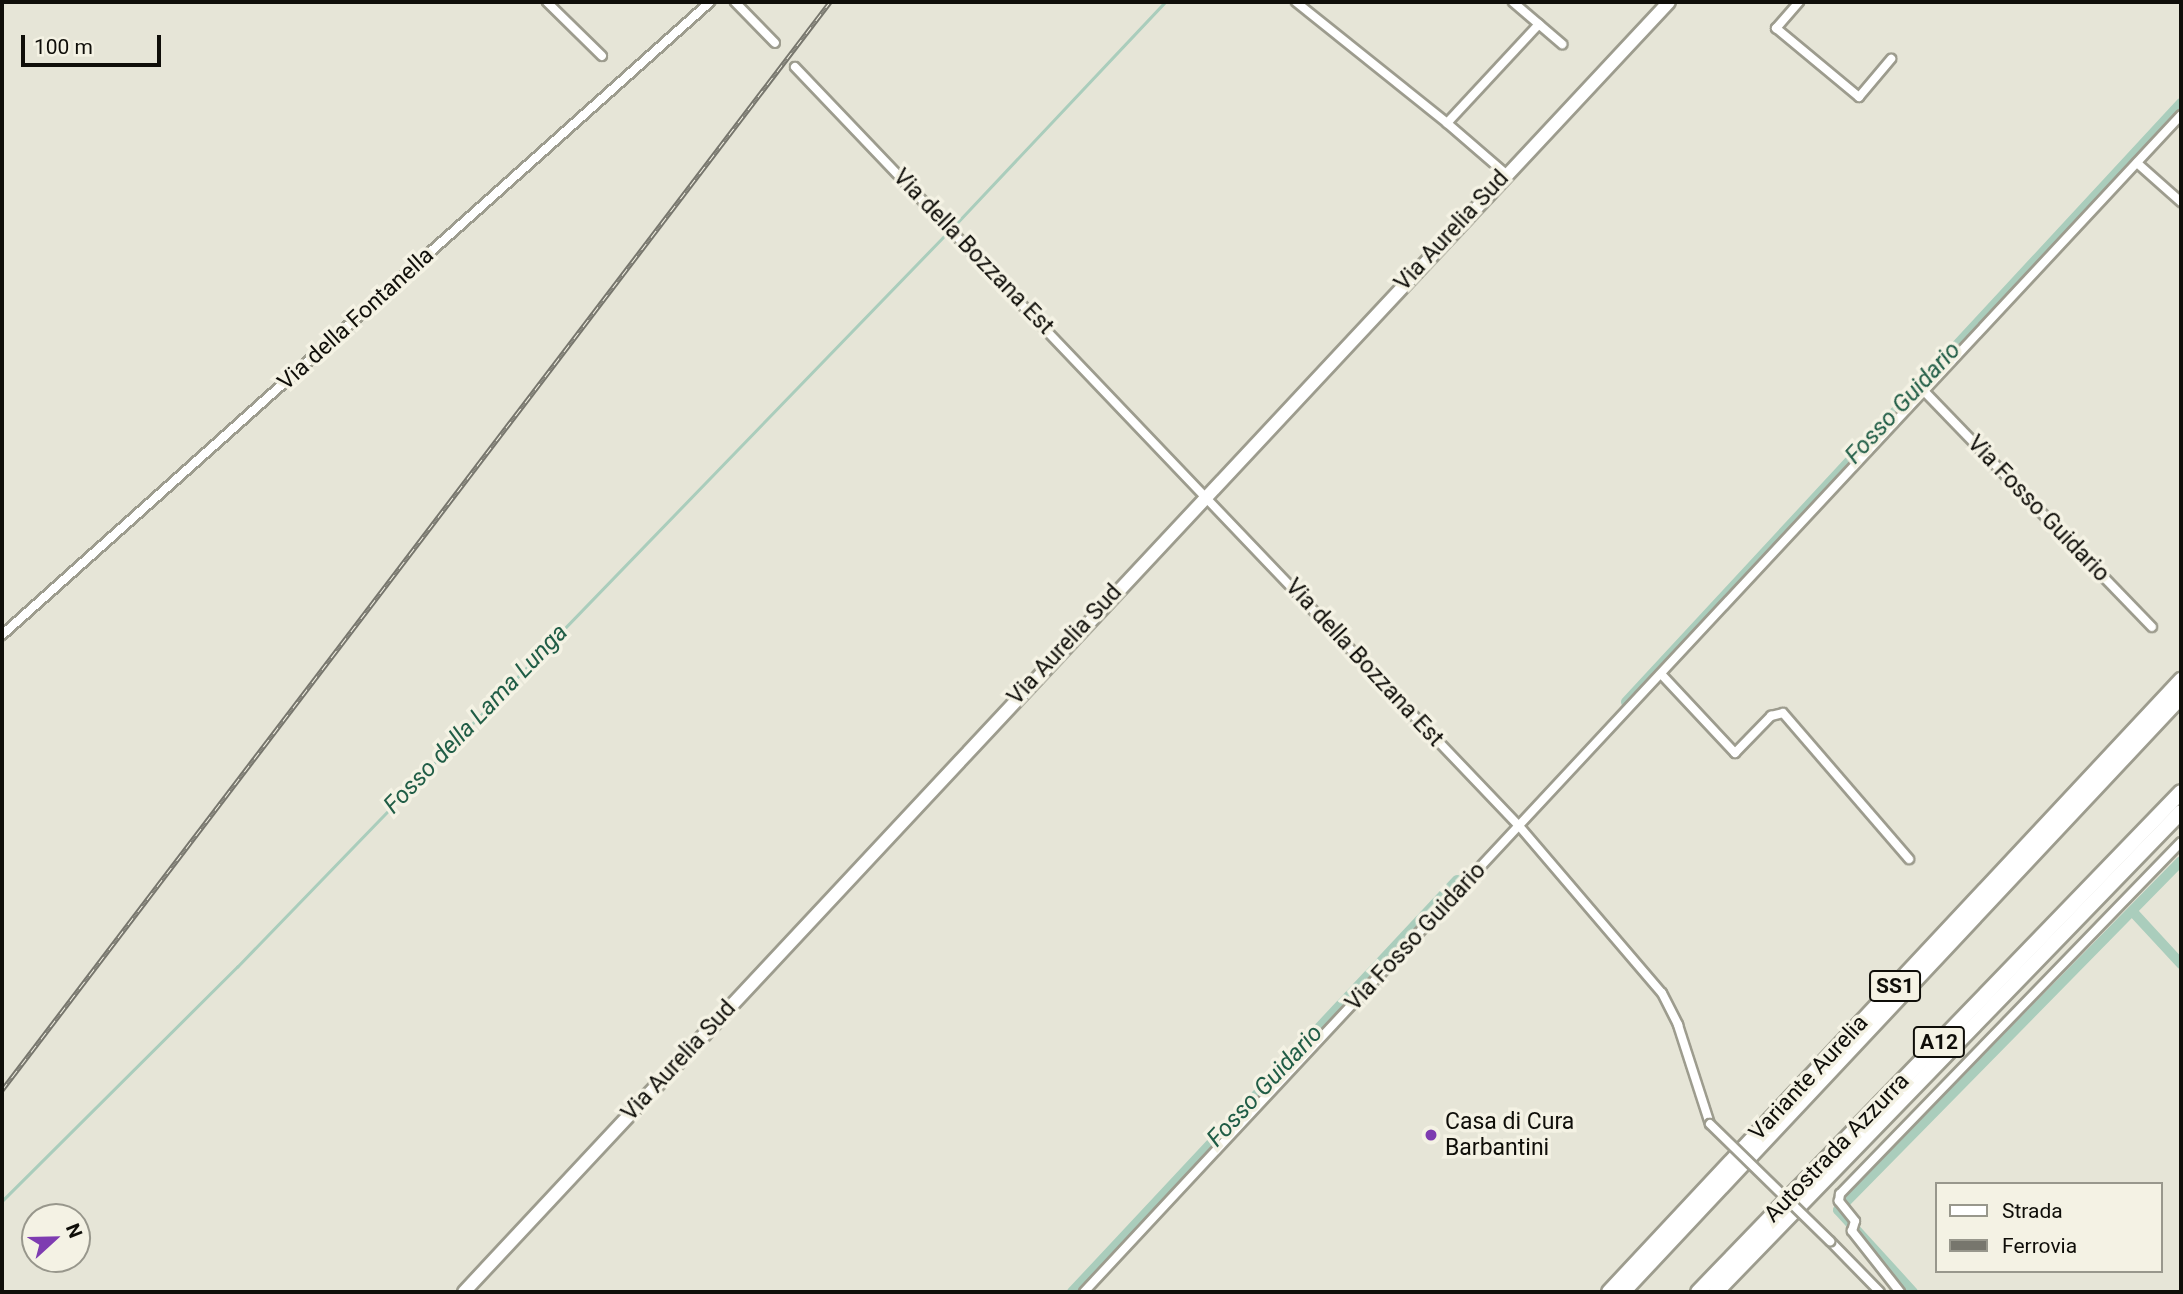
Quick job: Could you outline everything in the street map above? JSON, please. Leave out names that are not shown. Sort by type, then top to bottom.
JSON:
[{"type":"highway","name":"Variante Aurelia","points":[[1609,1292],[2181,680]]},
{"type":"highway","name":"Variante Aurelia","points":[[1623,1292],[2181,697]]},
{"type":"highway","name":"Autostrada Azzurra","points":[[1698,1292],[2181,792]]},
{"type":"highway","name":"Autostrada Azzurra","points":[[1716,1292],[2181,812]]},
{"type":"main road","name":"Via Aurelia Sud","points":[[464,1292],[1205,494],[1669,2]]},
{"type":"street","points":[[547,2],[602,56]]},
{"type":"street","name":"Via della Fontanella","points":[[2,635],[710,2]]},
{"type":"street","points":[[735,2],[775,43]]},
{"type":"street","points":[[1296,2],[1506,174]]},
{"type":"street","points":[[1513,2],[1562,44]]},
{"type":"street","points":[[1799,2],[1776,28],[1859,97],[1891,59]]},
{"type":"street","points":[[1447,123],[1539,24]]},
{"type":"street","name":"Via della Bozzana Est","points":[[795,68],[1205,494],[1520,827],[1662,993],[1678,1025],[1710,1124],[1880,1292]]},
{"type":"street","name":"Via Fosso Guidario","points":[[1084,1292],[1662,675],[2181,115]]},
{"type":"street","points":[[2137,163],[2181,202]]},
{"type":"street","name":"Via Fosso Guidario","points":[[1924,391],[2152,627]]},
{"type":"street","points":[[1662,675],[1735,753],[1770,716],[1783,713],[1909,859]]},
{"type":"street","points":[[1900,1292],[1854,1228],[1846,1209],[1839,1201],[1846,1186],[2181,842]]},
{"type":"waterway","name":"Fosso della Lama Lunga","points":[[954,226],[1165,2]]},
{"type":"waterway","name":"Fosso Guidario","points":[[1626,702],[2181,103]]},
{"type":"waterway","name":"Fosso della Lama Lunga","points":[[2,1201],[237,967],[947,233]]},
{"type":"waterway","points":[[1913,1292],[1838,1210],[2181,861]]},
{"type":"waterway","name":"Fosso Guidario","points":[[1072,1292],[1457,880]]},
{"type":"waterway","points":[[2133,912],[2181,964]]},
{"type":"railway","points":[[2,1090],[830,2]]},
{"type":"place","name":"Casa di Cura Barbantini","points":[[1431,1135]]}]
